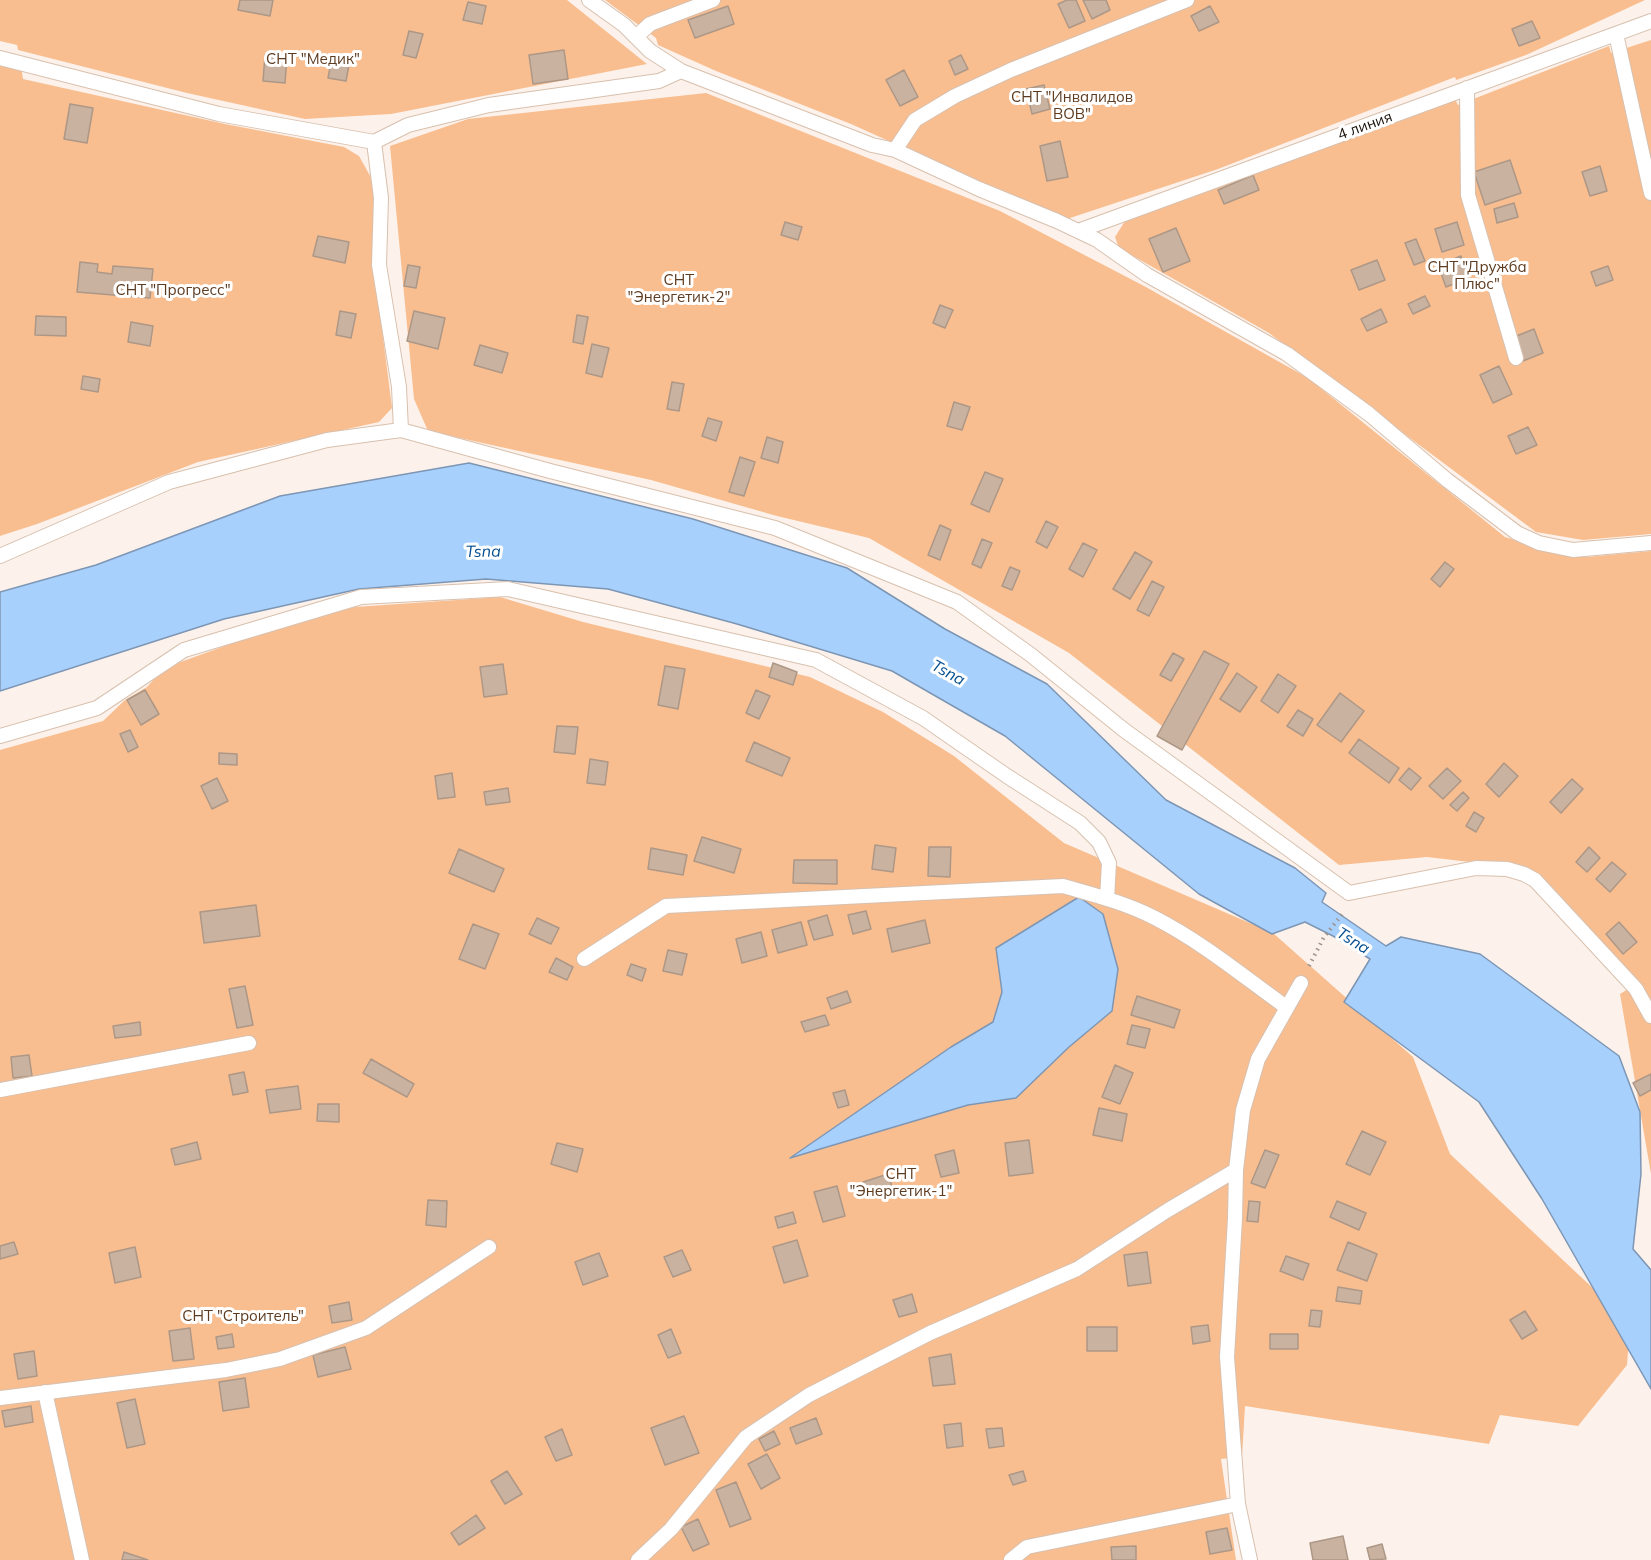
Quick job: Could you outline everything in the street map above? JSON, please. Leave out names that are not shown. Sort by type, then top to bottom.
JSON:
[{"type":"lane","points":[[589,0],[624,25],[650,51],[681,70],[872,145],[895,150],[1097,240],[1147,275],[1287,354],[1369,414],[1447,480],[1517,533],[1539,543],[1574,550],[1651,543]]},
{"type":"lane","points":[[636,37],[650,24],[712,0]]},
{"type":"lane","points":[[895,150],[915,120],[955,96],[1011,70],[1187,0]]},
{"type":"lane","name":"4 линия","points":[[1078,231],[1651,21]]},
{"type":"lane","points":[[1616,34],[1651,194]]},
{"type":"lane","points":[[0,58],[219,114],[374,142],[408,125],[489,105],[659,81],[681,70]]},
{"type":"lane","points":[[1467,88],[1468,195],[1516,358]]},
{"type":"lane","points":[[374,142],[381,198],[379,265],[399,387],[401,430]]},
{"type":"lane","points":[[0,555],[169,482],[327,440],[401,430],[550,471],[775,528],[957,602],[1030,655],[1124,730],[1349,893],[1476,868],[1507,869],[1536,880],[1636,989],[1651,1016]]},
{"type":"lane","points":[[0,736],[97,708],[184,650],[361,597],[508,589],[816,660],[924,718],[1080,823],[1099,842],[1109,863],[1107,899]]},
{"type":"lane","points":[[584,959],[666,906],[1063,886],[1107,899],[1155,918],[1202,947],[1286,1007]]},
{"type":"lane","points":[[1250,1560],[1238,1504],[1227,1357],[1236,1170],[1243,1110],[1258,1059],[1301,983]]},
{"type":"lane","points":[[0,1090],[249,1043]]},
{"type":"lane","points":[[638,1560],[671,1529],[746,1437],[809,1395],[930,1334],[1077,1269],[1168,1210],[1236,1170]]},
{"type":"lane","points":[[0,1398],[226,1370],[280,1359],[366,1328],[489,1247]]},
{"type":"lane","points":[[45,1392],[82,1560]]},
{"type":"lane","points":[[1011,1560],[1028,1547],[1238,1504]]},
{"type":"path","points":[[1301,983],[1324,937],[1344,913]]},
{"type":"green space","name":"СНТ \"Медик\"","points":[[0,0],[567,0],[647,64],[391,114],[305,119],[187,93],[18,50],[17,45],[0,41]]},
{"type":"green space","name":"СНТ \"Инвалидов ВОВ\"","points":[[605,0],[1645,0],[1526,55],[1456,80],[1455,77],[1218,169],[1064,220],[851,124],[716,71],[658,45],[656,38]]},
{"type":"green space","name":"СНТ \"Дружба Плюс\"","points":[[1651,40],[1651,534],[1583,540],[1536,532],[1269,333],[1119,248],[1115,237],[1125,221],[1440,98],[1455,99],[1458,105],[1609,46],[1611,53]]},
{"type":"green space","name":"СНТ \"Прогресс\"","points":[[0,62],[21,66],[23,79],[225,124],[344,147],[359,156],[373,181],[375,274],[392,408],[379,422],[198,462],[0,536]]},
{"type":"green space","name":"СНТ \"Энергетик-2\"","points":[[706,93],[1000,211],[1144,286],[1308,378],[1505,537],[1557,553],[1587,557],[1651,551],[1651,1174],[1620,994],[1633,986],[1606,949],[1531,869],[1427,857],[1339,865],[1069,653],[869,538],[777,516],[651,480],[428,431],[414,399],[390,146],[468,119]]},
{"type":"green space","name":"СНТ \"Энергетик-1\"","points":[[500,597],[583,622],[810,677],[883,712],[954,756],[1064,843],[1273,933],[1413,1057],[1450,1154],[1630,1323],[1627,1365],[1578,1426],[1500,1415],[1489,1444],[1245,1406],[1242,1457],[1221,1459],[1236,1560],[0,1560],[0,750],[103,721],[125,700],[147,687],[164,668],[258,634],[355,607]]},
{"type":"water","name":"Tsna","points":[[469,463],[693,519],[847,568],[945,629],[1047,684],[1166,800],[1295,868],[1326,893],[1322,902],[1386,946],[1401,937],[1480,954],[1619,1056],[1640,1112],[1641,1174],[1633,1249],[1651,1270],[1651,1389],[1542,1199],[1479,1102],[1344,1002],[1370,959],[1305,922],[1272,934],[1199,894],[1005,736],[892,671],[737,624],[608,589],[486,579],[359,589],[224,619],[0,691],[0,592],[96,565],[280,496]]},
{"type":"water","points":[[1079,897],[1103,914],[1118,969],[1112,1011],[1069,1047],[1016,1098],[968,1105],[790,1158],[951,1047],[993,1022],[1002,992],[996,948]]},
{"type":"building","points":[[240,0],[273,0],[270,16],[238,10]]},
{"type":"building","points":[[1067,0],[1076,0],[1085,21],[1069,28],[1058,4]]},
{"type":"building","points":[[1083,0],[1106,0],[1110,10],[1092,19]]},
{"type":"building","points":[[468,2],[486,6],[482,24],[463,20]]},
{"type":"building","points":[[728,6],[734,24],[695,38],[688,20]]},
{"type":"building","points":[[1210,6],[1219,22],[1199,31],[1191,16]]},
{"type":"building","points":[[1532,21],[1540,38],[1519,46],[1512,29]]},
{"type":"building","points":[[409,31],[423,34],[416,58],[403,55]]},
{"type":"building","points":[[564,50],[568,79],[533,84],[529,55]]},
{"type":"building","points":[[265,55],[287,57],[285,83],[263,81]]},
{"type":"building","points":[[961,55],[968,69],[955,75],[949,61]]},
{"type":"building","points":[[331,62],[349,65],[346,81],[328,78]]},
{"type":"building","points":[[904,70],[918,97],[900,106],[886,80]]},
{"type":"building","points":[[1044,85],[1050,109],[1032,114],[1026,89]]},
{"type":"building","points":[[70,104],[93,108],[87,143],[64,139]]},
{"type":"building","points":[[1060,141],[1068,177],[1047,181],[1040,146]]},
{"type":"building","points":[[1510,160],[1521,193],[1485,205],[1474,172]]},
{"type":"building","points":[[1600,166],[1607,191],[1590,196],[1582,172]]},
{"type":"building","points":[[1253,175],[1259,190],[1224,204],[1218,190]]},
{"type":"building","points":[[1514,203],[1518,217],[1497,223],[1494,209]]},
{"type":"building","points":[[785,222],[802,227],[798,240],[781,235]]},
{"type":"building","points":[[1457,222],[1464,245],[1442,252],[1435,229]]},
{"type":"building","points":[[1176,228],[1190,261],[1163,272],[1149,239]]},
{"type":"building","points":[[318,236],[349,242],[345,263],[313,256]]},
{"type":"building","points":[[1416,239],[1425,261],[1414,265],[1405,243]]},
{"type":"building","points":[[1461,256],[1469,278],[1446,287],[1438,265]]},
{"type":"building","points":[[1377,260],[1385,280],[1359,290],[1351,270]]},
{"type":"building","points":[[80,262],[98,264],[97,272],[112,274],[113,266],[153,269],[150,298],[77,292]]},
{"type":"building","points":[[408,265],[420,267],[416,288],[404,286]]},
{"type":"building","points":[[1608,266],[1613,280],[1596,286],[1591,272]]},
{"type":"building","points":[[1425,296],[1430,306],[1413,314],[1408,304]]},
{"type":"building","points":[[940,305],[953,310],[945,328],[933,323]]},
{"type":"building","points":[[1381,309],[1387,322],[1367,331],[1361,319]]},
{"type":"building","points":[[340,311],[356,314],[351,338],[336,335]]},
{"type":"building","points":[[414,311],[445,318],[438,349],[407,341]]},
{"type":"building","points":[[577,315],[588,317],[583,344],[573,342]]},
{"type":"building","points":[[36,316],[66,317],[66,336],[35,335]]},
{"type":"building","points":[[131,322],[153,326],[150,346],[128,342]]},
{"type":"building","points":[[1534,329],[1543,353],[1523,361],[1514,337]]},
{"type":"building","points":[[592,344],[609,348],[602,377],[586,373]]},
{"type":"building","points":[[480,345],[508,353],[502,373],[474,365]]},
{"type":"building","points":[[1499,366],[1512,394],[1493,403],[1480,375]]},
{"type":"building","points":[[83,376],[100,379],[98,392],[81,389]]},
{"type":"building","points":[[672,382],[684,384],[679,411],[667,409]]},
{"type":"building","points":[[954,402],[970,407],[962,430],[947,426]]},
{"type":"building","points":[[708,418],[722,422],[716,441],[702,436]]},
{"type":"building","points":[[1528,427],[1537,445],[1516,454],[1508,436]]},
{"type":"building","points":[[767,437],[783,442],[778,463],[761,458]]},
{"type":"building","points":[[740,457],[755,462],[744,496],[729,492]]},
{"type":"building","points":[[985,472],[1003,479],[989,512],[971,504]]},
{"type":"building","points":[[1046,521],[1058,527],[1047,548],[1036,542]]},
{"type":"building","points":[[940,525],[951,530],[940,560],[928,555]]},
{"type":"building","points":[[982,539],[992,543],[981,568],[972,564]]},
{"type":"building","points":[[1083,543],[1097,550],[1083,577],[1069,569]]},
{"type":"building","points":[[1135,552],[1152,562],[1130,599],[1113,589]]},
{"type":"building","points":[[1445,562],[1454,569],[1440,587],[1431,579]]},
{"type":"building","points":[[1010,567],[1020,571],[1012,590],[1002,586]]},
{"type":"building","points":[[1152,581],[1164,587],[1149,616],[1137,610]]},
{"type":"building","points":[[1204,651],[1229,664],[1182,750],[1157,736]]},
{"type":"building","points":[[1173,653],[1184,659],[1171,681],[1160,675]]},
{"type":"building","points":[[773,663],[797,672],[793,685],[769,677]]},
{"type":"building","points":[[503,664],[507,694],[484,697],[480,667]]},
{"type":"building","points":[[665,666],[685,669],[678,709],[658,705]]},
{"type":"building","points":[[1237,673],[1257,687],[1240,712],[1220,699]]},
{"type":"building","points":[[1278,674],[1296,686],[1278,713],[1261,701]]},
{"type":"building","points":[[145,690],[159,714],[141,725],[127,700]]},
{"type":"building","points":[[756,690],[770,696],[759,719],[746,713]]},
{"type":"building","points":[[1340,693],[1364,711],[1341,742],[1317,725]]},
{"type":"building","points":[[1298,710],[1313,719],[1303,736],[1287,726]]},
{"type":"building","points":[[557,726],[578,727],[575,754],[554,752]]},
{"type":"building","points":[[130,730],[138,747],[128,752],[120,734]]},
{"type":"building","points":[[1359,739],[1399,768],[1389,783],[1349,753]]},
{"type":"building","points":[[754,742],[790,758],[782,776],[746,761]]},
{"type":"building","points":[[219,753],[237,754],[237,765],[219,764]]},
{"type":"building","points":[[590,759],[608,762],[605,785],[587,783]]},
{"type":"building","points":[[1504,763],[1518,776],[1499,797],[1486,784]]},
{"type":"building","points":[[1409,768],[1421,778],[1411,790],[1399,780]]},
{"type":"building","points":[[1447,768],[1461,781],[1443,799],[1429,786]]},
{"type":"building","points":[[452,773],[455,797],[438,799],[435,776]]},
{"type":"building","points":[[217,778],[228,801],[212,809],[201,786]]},
{"type":"building","points":[[1572,779],[1583,789],[1561,813],[1550,802]]},
{"type":"building","points":[[508,788],[510,802],[486,805],[484,792]]},
{"type":"building","points":[[1463,792],[1469,798],[1457,811],[1450,805]]},
{"type":"building","points":[[1474,812],[1484,818],[1476,832],[1466,826]]},
{"type":"building","points":[[702,837],[741,849],[734,873],[694,861]]},
{"type":"building","points":[[875,845],[896,848],[893,872],[872,869]]},
{"type":"building","points":[[929,847],[951,847],[950,877],[928,876]]},
{"type":"building","points":[[1589,847],[1600,858],[1587,872],[1576,862]]},
{"type":"building","points":[[651,848],[687,855],[683,875],[648,869]]},
{"type":"building","points":[[459,849],[504,869],[494,892],[449,873]]},
{"type":"building","points":[[794,860],[837,860],[837,884],[793,883]]},
{"type":"building","points":[[1612,862],[1626,874],[1610,892],[1596,879]]},
{"type":"building","points":[[256,905],[260,936],[204,943],[200,912]]},
{"type":"building","points":[[866,911],[871,929],[853,934],[848,915]]},
{"type":"building","points":[[827,915],[833,935],[814,940],[808,921]]},
{"type":"building","points":[[537,918],[559,928],[551,944],[529,934]]},
{"type":"building","points":[[925,920],[930,943],[892,952],[887,929]]},
{"type":"building","points":[[801,922],[807,945],[778,953],[772,930]]},
{"type":"building","points":[[1619,922],[1637,942],[1623,954],[1606,934]]},
{"type":"building","points":[[473,924],[499,934],[485,969],[459,959]]},
{"type":"building","points":[[761,932],[767,956],[742,963],[736,939]]},
{"type":"building","points":[[668,950],[687,954],[682,975],[663,971]]},
{"type":"building","points":[[556,958],[573,967],[567,980],[549,972]]},
{"type":"building","points":[[631,964],[646,969],[642,981],[627,975]]},
{"type":"building","points":[[245,986],[253,1025],[237,1028],[229,989]]},
{"type":"building","points":[[847,991],[851,1002],[831,1009],[827,998]]},
{"type":"building","points":[[1137,996],[1180,1010],[1174,1028],[1131,1015]]},
{"type":"building","points":[[825,1015],[829,1025],[805,1032],[801,1022]]},
{"type":"building","points":[[140,1022],[141,1035],[115,1038],[113,1026]]},
{"type":"building","points":[[1132,1025],[1150,1029],[1145,1048],[1127,1044]]},
{"type":"building","points":[[29,1055],[32,1076],[13,1078],[11,1057]]},
{"type":"building","points":[[371,1059],[414,1084],[407,1097],[363,1073]]},
{"type":"building","points":[[1115,1065],[1133,1073],[1120,1104],[1102,1097]]},
{"type":"building","points":[[244,1072],[248,1092],[233,1095],[229,1075]]},
{"type":"building","points":[[1651,1074],[1651,1090],[1640,1096],[1633,1083]]},
{"type":"building","points":[[298,1086],[301,1109],[270,1113],[266,1090]]},
{"type":"building","points":[[845,1090],[849,1105],[838,1108],[833,1093]]},
{"type":"building","points":[[318,1104],[339,1104],[339,1122],[317,1121]]},
{"type":"building","points":[[1099,1108],[1127,1114],[1122,1141],[1093,1135]]},
{"type":"building","points":[[1362,1131],[1386,1142],[1370,1175],[1346,1164]]},
{"type":"building","points":[[1029,1140],[1033,1173],[1009,1176],[1005,1143]]},
{"type":"building","points":[[197,1142],[201,1159],[175,1165],[171,1149]]},
{"type":"building","points":[[557,1143],[583,1149],[577,1172],[551,1164]]},
{"type":"building","points":[[954,1150],[959,1173],[941,1177],[935,1155]]},
{"type":"building","points":[[1265,1150],[1279,1155],[1265,1188],[1251,1183]]},
{"type":"building","points":[[888,1174],[893,1190],[867,1198],[863,1182]]},
{"type":"building","points":[[837,1186],[845,1216],[823,1222],[814,1192]]},
{"type":"building","points":[[428,1200],[447,1201],[446,1227],[426,1225]]},
{"type":"building","points":[[1249,1201],[1260,1202],[1258,1222],[1247,1221]]},
{"type":"building","points":[[1337,1201],[1366,1213],[1359,1230],[1330,1217]]},
{"type":"building","points":[[793,1212],[796,1223],[778,1228],[775,1217]]},
{"type":"building","points":[[797,1240],[808,1276],[784,1283],[773,1247]]},
{"type":"building","points":[[14,1242],[18,1254],[0,1259],[0,1246]]},
{"type":"building","points":[[1348,1242],[1377,1254],[1367,1281],[1337,1270]]},
{"type":"building","points":[[135,1247],[141,1277],[115,1283],[109,1253]]},
{"type":"building","points":[[682,1250],[691,1270],[673,1277],[664,1257]]},
{"type":"building","points":[[1147,1252],[1151,1283],[1128,1286],[1124,1255]]},
{"type":"building","points":[[599,1253],[608,1276],[583,1285],[575,1262]]},
{"type":"building","points":[[1286,1256],[1309,1264],[1303,1280],[1280,1271]]},
{"type":"building","points":[[1338,1287],[1362,1291],[1360,1304],[1336,1301]]},
{"type":"building","points":[[912,1294],[917,1312],[899,1317],[893,1300]]},
{"type":"building","points":[[349,1302],[352,1320],[332,1323],[329,1306]]},
{"type":"building","points":[[1311,1310],[1322,1311],[1320,1327],[1309,1326]]},
{"type":"building","points":[[1525,1311],[1537,1330],[1522,1339],[1510,1320]]},
{"type":"building","points":[[1208,1325],[1210,1341],[1193,1344],[1191,1327]]},
{"type":"building","points":[[1087,1327],[1117,1327],[1117,1351],[1087,1351]]},
{"type":"building","points":[[190,1328],[194,1359],[173,1361],[169,1331]]},
{"type":"building","points":[[671,1329],[681,1353],[668,1358],[658,1335]]},
{"type":"building","points":[[232,1334],[234,1347],[218,1349],[216,1337]]},
{"type":"building","points":[[1270,1334],[1298,1334],[1298,1349],[1270,1349]]},
{"type":"building","points":[[345,1347],[351,1369],[318,1377],[313,1355]]},
{"type":"building","points":[[34,1351],[37,1376],[18,1379],[14,1354]]},
{"type":"building","points":[[951,1354],[955,1384],[933,1386],[929,1358]]},
{"type":"building","points":[[245,1378],[249,1407],[223,1411],[219,1382]]},
{"type":"building","points":[[135,1399],[145,1444],[127,1448],[117,1403]]},
{"type":"building","points":[[31,1406],[33,1422],[5,1427],[2,1411]]},
{"type":"building","points":[[684,1416],[699,1453],[665,1465],[651,1428]]},
{"type":"building","points":[[816,1418],[822,1434],[796,1444],[790,1428]]},
{"type":"building","points":[[961,1423],[963,1446],[947,1448],[944,1425]]},
{"type":"building","points":[[1002,1428],[1004,1446],[989,1448],[986,1429]]},
{"type":"building","points":[[562,1429],[572,1455],[556,1461],[545,1437]]},
{"type":"building","points":[[774,1431],[780,1444],[765,1451],[759,1439]]},
{"type":"building","points":[[767,1454],[780,1478],[761,1489],[748,1464]]},
{"type":"building","points":[[507,1471],[522,1494],[505,1504],[491,1481]]},
{"type":"building","points":[[1023,1471],[1026,1481],[1013,1485],[1009,1475]]},
{"type":"building","points":[[736,1482],[751,1519],[730,1527],[716,1490]]},
{"type":"building","points":[[476,1515],[485,1528],[459,1545],[451,1533]]},
{"type":"building","points":[[698,1519],[709,1544],[693,1551],[681,1527]]},
{"type":"building","points":[[1227,1528],[1232,1550],[1210,1554],[1206,1532]]},
{"type":"building","points":[[1343,1536],[1348,1560],[1313,1560],[1310,1543]]},
{"type":"building","points":[[1382,1544],[1386,1559],[1370,1560],[1367,1548]]},
{"type":"building","points":[[1136,1546],[1136,1560],[1112,1560],[1111,1547]]},
{"type":"building","points":[[124,1552],[148,1560],[122,1560]]},
{"type":"park label","name":"СНТ \"Строитель\"","points":[[243,1316]]}]
